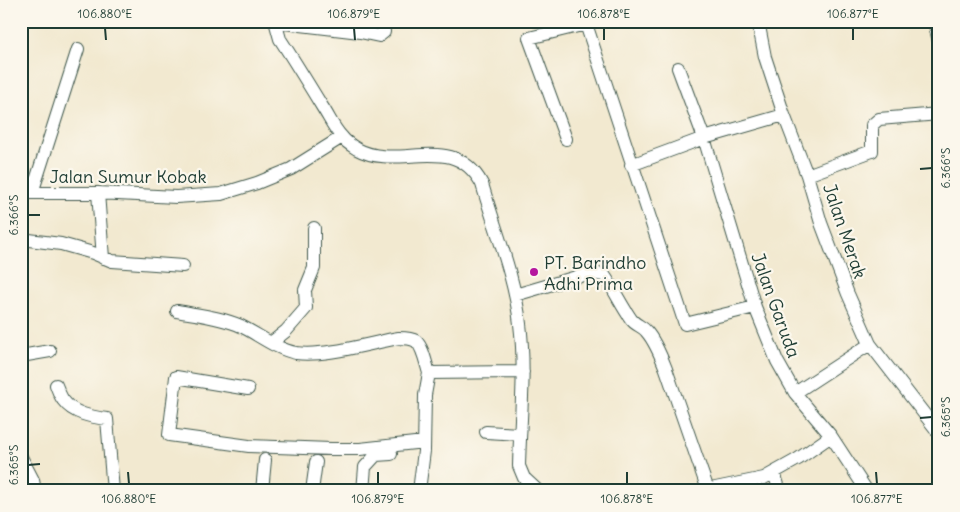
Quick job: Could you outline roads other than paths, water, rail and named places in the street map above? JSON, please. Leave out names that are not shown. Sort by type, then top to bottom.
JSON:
[{"type":"street","points":[[382,21],[384,31],[380,36],[275,22],[280,39],[342,137],[357,149],[378,156],[456,157],[467,164],[478,176],[515,295],[520,323],[523,372],[520,474],[538,491]]},
{"type":"street","name":"Jalan Merak","points":[[758,21],[765,57],[784,115],[848,294],[870,344],[939,433]]},
{"type":"street","points":[[934,21],[939,42]]},
{"type":"street","points":[[566,139],[529,38],[586,24],[685,324],[754,307]]},
{"type":"street","points":[[27,193],[78,49]]},
{"type":"street","name":"Jalan Garuda","points":[[678,68],[704,138],[754,307],[776,361],[795,393],[830,436],[868,491]]},
{"type":"street","points":[[807,175],[872,151],[872,125],[879,119],[939,114]]},
{"type":"street","points":[[631,165],[704,138],[784,115]]},
{"type":"street","name":"Jalan Sumur Kobak","points":[[27,193],[98,193],[176,197],[220,194],[257,183],[291,169],[342,137]]},
{"type":"street","points":[[98,193],[103,258]]},
{"type":"street","points":[[271,343],[286,331],[306,308],[305,291],[314,268],[314,228]]},
{"type":"street","points":[[21,239],[61,244],[93,253],[112,261],[184,266]]},
{"type":"street","points":[[515,295],[590,273],[604,275],[617,293],[632,320],[636,325],[644,329],[666,369],[704,490],[764,478],[774,474],[830,436]]},
{"type":"street","points":[[177,311],[233,323],[285,350],[308,353],[325,352],[399,338],[411,339],[417,342],[429,373],[425,395],[424,447],[419,491]]},
{"type":"street","points":[[795,393],[870,344]]},
{"type":"street","points":[[21,356],[50,350]]},
{"type":"street","points":[[429,373],[523,372]]},
{"type":"street","points":[[248,389],[176,377],[169,435],[249,446],[331,449],[424,447]]},
{"type":"street","points":[[56,385],[64,401],[75,410],[89,417],[107,419],[113,491]]},
{"type":"street","points":[[486,432],[520,434]]},
{"type":"street","points":[[363,491],[366,467],[376,455],[424,447]]},
{"type":"street","points":[[21,457],[34,485],[21,487]]},
{"type":"street","points":[[262,491],[265,460]]},
{"type":"street","points":[[312,491],[316,462]]},
{"type":"street","points":[[774,474],[780,491]]},
{"type":"place","name":"PT. Barindho Adhi Prima","points":[[534,272]]}]
